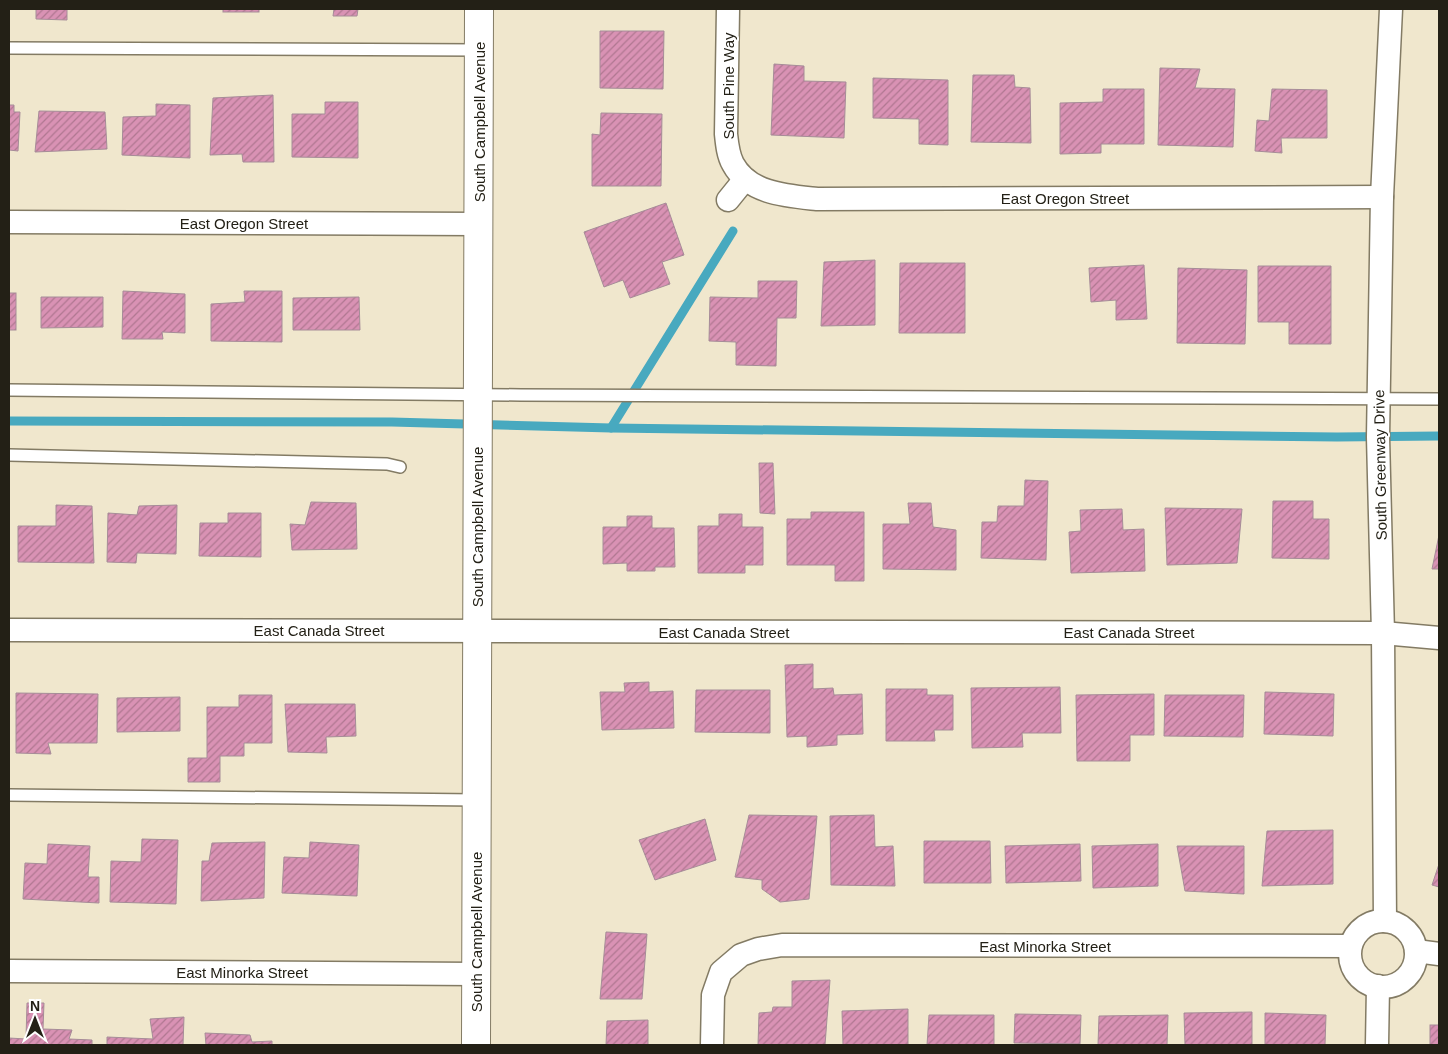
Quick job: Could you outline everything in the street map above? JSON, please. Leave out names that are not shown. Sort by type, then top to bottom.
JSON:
[{"type":"main road","name":"South Campbell Avenue","points":[[476,1045],[479,9]]},
{"type":"street","name":"South Pine Way","points":[[728,9],[726,134],[732,164],[748,181]]},
{"type":"street","name":"South Greenway Drive","points":[[1385,921],[1383,633],[1378,437],[1382,197],[1391,9]]},
{"type":"street","name":"East Oregon Street","points":[[748,181],[762,189],[779,194],[817,198],[1382,197]]},
{"type":"street","points":[[728,200],[748,181]]},
{"type":"street","name":"East Oregon Street","points":[[9,222],[479,224]]},
{"type":"street","name":"East Canada Street","points":[[9,630],[1383,633],[1439,638]]},
{"type":"street","points":[[1378,920],[1385,921],[1399,924],[1408,931],[1414,940],[1415,962],[1403,980],[1393,985],[1378,986],[1361,980],[1354,971],[1350,961],[1350,946],[1358,930],[1378,920]]},
{"type":"street","name":"East Minorka Street","points":[[712,1045],[713,995],[720,972],[742,955],[758,949],[782,945],[1350,946]]},
{"type":"street","points":[[1416,951],[1439,954]]},
{"type":"street","name":"East Minorka Street","points":[[9,971],[476,974]]},
{"type":"street","points":[[1377,1045],[1378,986]]},
{"type":"lane","points":[[9,48],[479,50]]},
{"type":"lane","points":[[9,390],[478,400],[1439,398]]},
{"type":"lane","points":[[9,455],[388,464],[400,467]]},
{"type":"lane","points":[[9,796],[476,800]]},
{"type":"building","points":[[36,9],[67,9],[67,20],[36,19]]},
{"type":"building","points":[[223,9],[259,9],[259,12],[223,12]]},
{"type":"building","points":[[334,9],[358,9],[357,16],[333,16]]},
{"type":"building","points":[[600,31],[664,31],[663,89],[600,88]]},
{"type":"building","points":[[774,64],[804,66],[804,81],[846,82],[844,138],[771,135]]},
{"type":"building","points":[[1160,68],[1200,69],[1195,88],[1235,89],[1233,147],[1158,145]]},
{"type":"building","points":[[973,75],[1014,75],[1015,87],[1030,88],[1031,143],[971,142]]},
{"type":"building","points":[[873,78],[948,80],[948,145],[919,144],[919,119],[873,118]]},
{"type":"building","points":[[1103,89],[1144,89],[1144,144],[1101,144],[1101,153],[1060,154],[1060,103],[1103,102]]},
{"type":"building","points":[[1272,89],[1327,90],[1327,138],[1281,138],[1282,153],[1255,151],[1257,120],[1269,121]]},
{"type":"building","points":[[273,95],[274,162],[243,162],[242,154],[210,155],[213,98]]},
{"type":"building","points":[[325,102],[358,102],[358,158],[292,157],[292,114],[325,114]]},
{"type":"building","points":[[156,104],[190,105],[190,158],[122,155],[123,117],[156,116]]},
{"type":"building","points":[[9,105],[14,105],[14,112],[20,112],[18,151],[9,150]]},
{"type":"building","points":[[39,111],[105,112],[107,149],[35,152]]},
{"type":"building","points":[[601,113],[662,114],[661,186],[592,186],[592,134],[600,135]]},
{"type":"building","points":[[666,203],[684,255],[662,262],[670,284],[630,298],[623,280],[604,287],[584,232]]},
{"type":"building","points":[[875,260],[875,325],[821,326],[824,262]]},
{"type":"building","points":[[900,263],[965,263],[965,333],[899,333]]},
{"type":"building","points":[[1144,265],[1147,319],[1116,320],[1116,300],[1091,302],[1089,268]]},
{"type":"building","points":[[1258,266],[1331,266],[1331,344],[1289,344],[1289,322],[1258,322]]},
{"type":"building","points":[[1178,268],[1247,270],[1245,344],[1177,343]]},
{"type":"building","points":[[758,281],[797,281],[796,318],[777,318],[776,366],[736,365],[736,342],[709,341],[710,297],[758,298]]},
{"type":"building","points":[[123,291],[185,294],[185,333],[162,332],[163,339],[122,339]]},
{"type":"building","points":[[244,291],[282,291],[282,342],[211,341],[211,304],[245,302]]},
{"type":"building","points":[[9,293],[16,293],[16,330],[9,330]]},
{"type":"building","points":[[41,297],[103,297],[103,327],[41,328]]},
{"type":"building","points":[[359,297],[360,330],[293,330],[293,298]]},
{"type":"building","points":[[759,463],[773,463],[775,514],[760,513]]},
{"type":"building","points":[[1025,480],[1048,481],[1046,560],[981,558],[982,522],[997,522],[998,506],[1024,506]]},
{"type":"building","points":[[1273,501],[1313,501],[1313,519],[1329,519],[1329,559],[1272,558]]},
{"type":"building","points":[[311,502],[356,503],[357,549],[292,550],[290,524],[305,525]]},
{"type":"building","points":[[908,503],[931,503],[933,527],[956,530],[956,570],[883,569],[883,524],[910,524]]},
{"type":"building","points":[[56,505],[92,506],[94,563],[18,562],[18,526],[56,526]]},
{"type":"building","points":[[177,505],[176,554],[137,553],[136,563],[107,562],[108,513],[137,515],[139,506]]},
{"type":"building","points":[[1165,508],[1242,509],[1237,563],[1167,565]]},
{"type":"building","points":[[1122,509],[1123,530],[1144,529],[1145,571],[1071,573],[1069,532],[1081,531],[1080,510]]},
{"type":"building","points":[[811,512],[864,512],[864,581],[835,581],[835,565],[787,565],[787,519],[811,519]]},
{"type":"building","points":[[228,513],[261,513],[261,557],[199,556],[200,523],[228,523]]},
{"type":"building","points":[[719,514],[742,514],[742,527],[763,527],[763,565],[745,565],[745,573],[698,573],[698,526],[719,526]]},
{"type":"building","points":[[627,516],[652,516],[652,528],[674,528],[675,567],[655,567],[655,571],[627,571],[627,563],[603,564],[603,527],[627,527]]},
{"type":"building","points":[[1439,535],[1439,569],[1432,569]]},
{"type":"building","points":[[813,664],[813,689],[833,688],[834,695],[862,694],[863,734],[837,735],[837,745],[807,747],[807,736],[787,737],[785,665]]},
{"type":"building","points":[[649,682],[649,692],[673,691],[674,728],[602,730],[600,692],[625,692],[624,683]]},
{"type":"building","points":[[1060,687],[1061,733],[1022,733],[1023,747],[972,748],[971,688]]},
{"type":"building","points":[[886,689],[927,689],[927,695],[953,695],[953,730],[934,730],[935,741],[886,741]]},
{"type":"building","points":[[696,690],[770,690],[770,733],[695,732]]},
{"type":"building","points":[[1265,692],[1334,694],[1333,736],[1264,734]]},
{"type":"building","points":[[16,693],[98,694],[97,743],[48,743],[51,754],[16,753]]},
{"type":"building","points":[[1154,694],[1154,735],[1130,735],[1130,761],[1077,761],[1076,695]]},
{"type":"building","points":[[239,695],[272,695],[272,743],[244,743],[244,756],[220,756],[220,782],[188,782],[188,758],[207,758],[207,707],[239,707]]},
{"type":"building","points":[[1165,695],[1244,695],[1243,737],[1164,736]]},
{"type":"building","points":[[180,697],[180,731],[117,732],[117,698]]},
{"type":"building","points":[[285,704],[355,704],[356,736],[326,737],[327,753],[288,752]]},
{"type":"building","points":[[749,815],[817,816],[809,899],[780,902],[762,889],[762,880],[735,877]]},
{"type":"building","points":[[874,815],[875,847],[893,846],[895,886],[831,885],[830,816]]},
{"type":"building","points":[[705,819],[716,860],[655,880],[639,840]]},
{"type":"building","points":[[1333,830],[1333,884],[1262,886],[1267,831]]},
{"type":"building","points":[[142,839],[178,840],[176,904],[110,902],[111,861],[141,862]]},
{"type":"building","points":[[924,841],[990,841],[991,883],[924,883]]},
{"type":"building","points":[[265,842],[264,898],[201,901],[202,861],[209,861],[212,843]]},
{"type":"building","points":[[310,842],[359,845],[357,896],[282,893],[284,857],[309,858]]},
{"type":"building","points":[[48,844],[90,846],[88,877],[99,877],[99,903],[23,899],[25,863],[47,864]]},
{"type":"building","points":[[1080,844],[1081,881],[1006,883],[1005,846]]},
{"type":"building","points":[[1158,844],[1158,886],[1093,888],[1092,846]]},
{"type":"building","points":[[1177,846],[1244,846],[1244,894],[1185,891]]},
{"type":"building","points":[[1439,864],[1439,887],[1432,885]]},
{"type":"building","points":[[606,932],[647,934],[642,999],[600,999]]},
{"type":"building","points":[[830,980],[825,1045],[758,1045],[759,1013],[772,1012],[773,1007],[792,1007],[792,981]]},
{"type":"building","points":[[27,1003],[44,1003],[43,1029],[72,1030],[69,1039],[92,1040],[92,1045],[9,1045],[9,1038],[26,1039]]},
{"type":"building","points":[[908,1009],[908,1045],[843,1045],[842,1011]]},
{"type":"building","points":[[1252,1012],[1252,1045],[1185,1045],[1184,1013]]},
{"type":"building","points":[[1265,1013],[1326,1015],[1325,1045],[1265,1045]]},
{"type":"building","points":[[1015,1014],[1081,1015],[1080,1044],[1014,1043]]},
{"type":"building","points":[[929,1015],[994,1015],[994,1045],[927,1045]]},
{"type":"building","points":[[1168,1015],[1167,1045],[1098,1045],[1099,1016]]},
{"type":"building","points":[[184,1017],[183,1045],[107,1045],[107,1037],[153,1039],[150,1019]]},
{"type":"building","points":[[648,1020],[648,1045],[606,1045],[607,1021]]},
{"type":"building","points":[[1430,1025],[1439,1025],[1439,1045],[1430,1045]]},
{"type":"building","points":[[205,1033],[250,1035],[252,1042],[272,1041],[272,1045],[206,1045]]},
{"type":"waterway","points":[[611,428],[733,231]]},
{"type":"waterway","points":[[9,421],[392,422],[611,428],[1337,437],[1439,436]]}]
